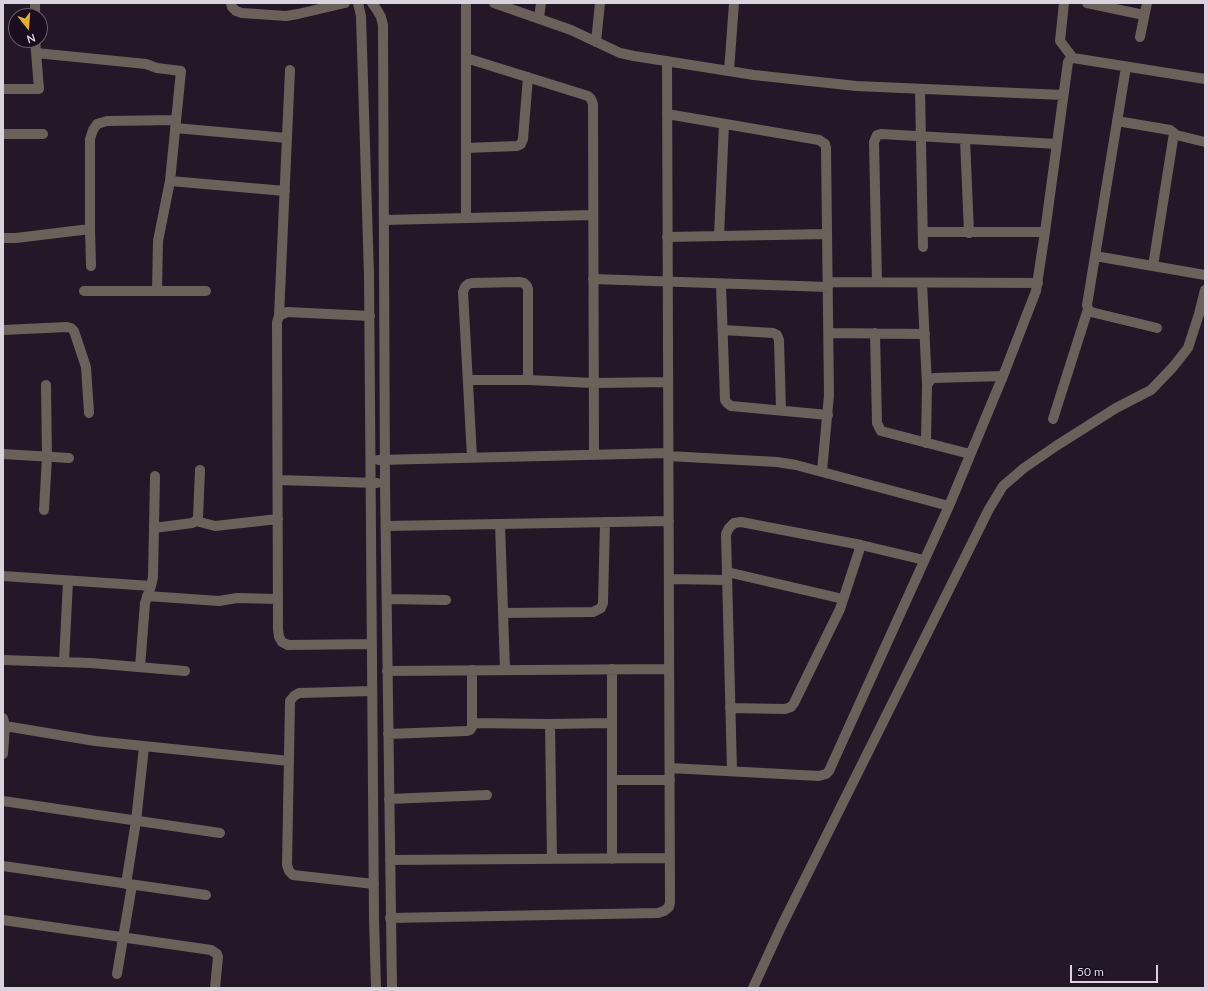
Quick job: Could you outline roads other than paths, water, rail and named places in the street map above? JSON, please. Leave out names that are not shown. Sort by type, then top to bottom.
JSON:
[{"type":"street","points":[[231,3],[232,7],[236,11],[242,13],[286,16],[345,3]]},
{"type":"street","points":[[358,3],[361,16],[370,316],[370,483],[376,988]]},
{"type":"street","points":[[372,3],[381,17],[383,25],[385,482],[392,988]]},
{"type":"street","points":[[466,3],[466,218]]},
{"type":"street","points":[[494,3],[571,30],[627,54],[667,61],[729,71],[856,86],[1063,95]]},
{"type":"street","points":[[539,18],[541,3]]},
{"type":"street","points":[[596,42],[600,3]]},
{"type":"street","points":[[729,71],[734,3]]},
{"type":"street","points":[[1064,3],[1060,41],[1073,58],[1205,79]]},
{"type":"street","points":[[1087,3],[1144,15]]},
{"type":"street","points":[[1140,37],[1147,3]]},
{"type":"street","points":[[3,90],[39,89],[36,48]]},
{"type":"street","points":[[36,53],[146,64],[156,68],[181,71],[170,181],[158,241],[157,291]]},
{"type":"street","points":[[466,58],[588,96],[593,104],[594,455]]},
{"type":"street","points":[[670,768],[818,776],[826,774],[829,771],[949,506],[1003,376],[1036,291],[1046,232],[1068,62],[1073,58]]},
{"type":"street","points":[[390,918],[658,913],[664,911],[670,902],[667,61]]},
{"type":"street","points":[[1054,419],[1088,309],[1087,305],[1126,67]]},
{"type":"street","points":[[290,70],[277,322],[278,630],[279,637],[282,642],[288,645],[372,644]]},
{"type":"street","points":[[466,148],[517,146],[521,144],[523,139],[528,77]]},
{"type":"street","points":[[920,89],[923,247]]},
{"type":"street","points":[[667,114],[819,140],[825,144],[829,333],[828,415],[822,471]]},
{"type":"street","points":[[91,266],[90,139],[97,124],[107,121],[176,124],[287,138]]},
{"type":"street","points":[[1117,121],[1170,130],[1176,135],[1205,142]]},
{"type":"street","points":[[719,236],[724,124]]},
{"type":"street","points":[[1153,266],[1174,133]]},
{"type":"street","points":[[3,134],[43,134]]},
{"type":"street","points":[[877,282],[874,138],[877,135],[882,134],[1057,144]]},
{"type":"street","points":[[965,139],[969,233]]},
{"type":"street","points":[[170,181],[284,191]]},
{"type":"street","points":[[384,220],[593,215]]},
{"type":"street","points":[[3,238],[16,238],[90,229]]},
{"type":"street","points":[[923,232],[1046,232]]},
{"type":"street","points":[[667,237],[828,234]]},
{"type":"street","points":[[1095,256],[1205,275]]},
{"type":"street","points":[[593,279],[721,284],[828,284],[877,282],[1038,283]]},
{"type":"street","points":[[472,457],[463,292],[468,284],[480,282],[519,282],[524,283],[527,286],[528,380]]},
{"type":"street","points":[[922,282],[927,385],[926,443]]},
{"type":"street","points":[[721,284],[725,400],[727,403],[731,406],[828,415]]},
{"type":"street","points":[[753,988],[784,919],[989,509],[1004,486],[1024,468],[1116,408],[1151,390],[1173,367],[1188,348],[1205,290]]},
{"type":"street","points":[[84,291],[206,291]]},
{"type":"street","points":[[1088,309],[1091,312],[1157,328]]},
{"type":"street","points":[[278,316],[287,312],[370,316]]},
{"type":"street","points":[[3,330],[71,328],[74,331],[86,367],[89,413]]},
{"type":"street","points":[[722,330],[773,333],[777,335],[779,340],[781,410]]},
{"type":"street","points":[[829,333],[925,334]]},
{"type":"street","points":[[875,333],[877,424],[879,428],[884,432],[970,454]]},
{"type":"street","points":[[927,385],[931,379],[934,378],[1003,376]]},
{"type":"street","points":[[468,380],[528,380],[594,383],[668,382]]},
{"type":"street","points":[[44,510],[47,457],[46,385]]},
{"type":"street","points":[[3,454],[69,458]]},
{"type":"street","points":[[370,460],[668,454],[777,462],[822,471],[949,506]]},
{"type":"street","points":[[196,521],[198,517],[200,470]]},
{"type":"street","points":[[140,667],[145,603],[149,591],[154,528],[155,476]]},
{"type":"street","points":[[278,480],[370,483],[385,482]]},
{"type":"street","points":[[154,528],[192,523],[196,521],[215,526],[278,518]]},
{"type":"street","points":[[386,526],[669,521]]},
{"type":"street","points":[[503,613],[592,612],[601,608],[603,603],[605,522]]},
{"type":"street","points":[[732,771],[726,534],[728,528],[734,523],[741,522],[861,545],[924,560]]},
{"type":"street","points":[[500,524],[505,670]]},
{"type":"street","points":[[730,708],[780,709],[791,707],[843,599],[861,545]]},
{"type":"street","points":[[3,576],[68,581],[219,601],[237,598],[278,599]]},
{"type":"street","points":[[669,579],[727,576],[843,599]]},
{"type":"street","points":[[64,662],[68,581]]},
{"type":"street","points":[[387,599],[446,600]]},
{"type":"street","points":[[3,660],[64,662],[185,671]]},
{"type":"street","points":[[612,669],[612,859]]},
{"type":"street","points":[[387,670],[669,669]]},
{"type":"street","points":[[388,734],[470,730],[472,723],[472,670]]},
{"type":"street","points":[[372,691],[299,693],[290,701],[287,865],[289,871],[293,875],[374,884]]},
{"type":"street","points":[[3,754],[4,722],[95,741],[289,761]]},
{"type":"street","points":[[472,723],[612,723]]},
{"type":"street","points":[[550,724],[552,859]]},
{"type":"street","points":[[116,974],[124,937],[144,747]]},
{"type":"street","points":[[612,780],[670,780]]},
{"type":"street","points":[[389,799],[487,795]]},
{"type":"street","points":[[3,801],[220,833]]},
{"type":"street","points":[[390,860],[670,858]]},
{"type":"street","points":[[3,866],[206,895]]},
{"type":"street","points":[[3,920],[124,937],[214,952],[218,957],[215,988]]}]
